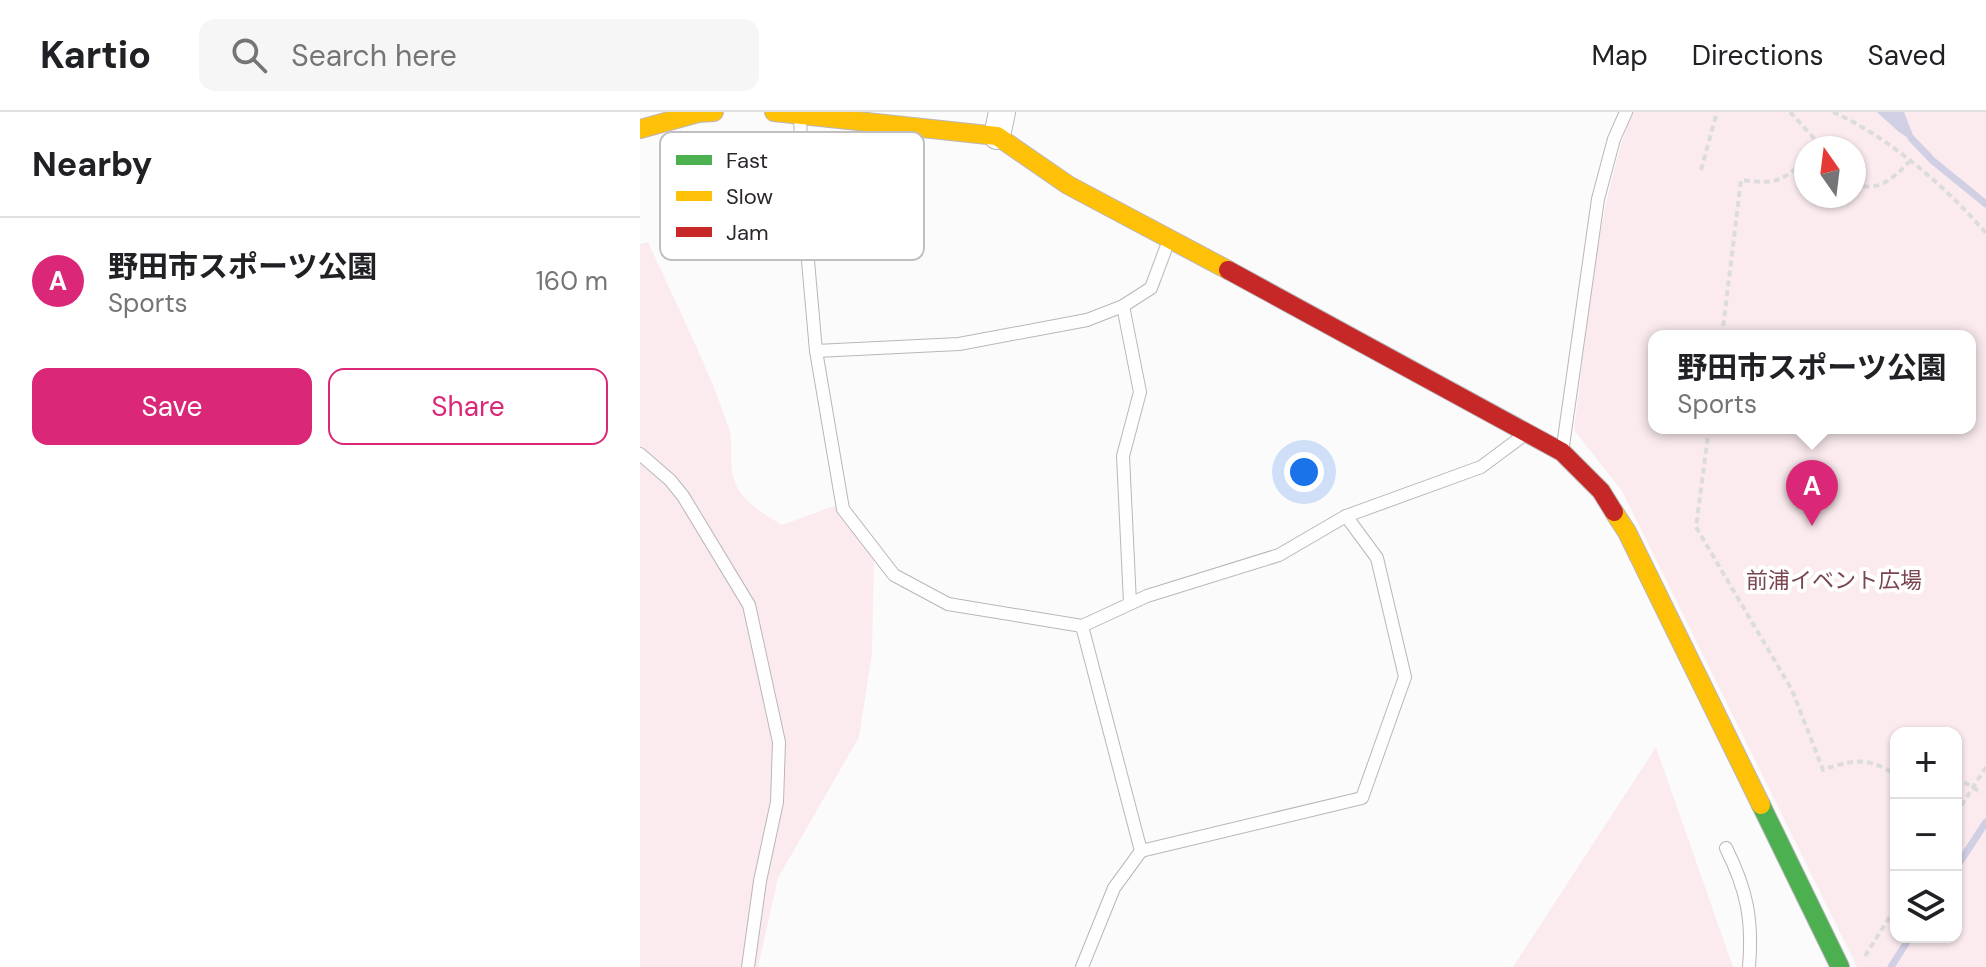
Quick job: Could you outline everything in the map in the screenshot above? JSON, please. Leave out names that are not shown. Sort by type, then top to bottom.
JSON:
[{"type":"street","points":[[640,129],[698,113],[714,112]]},
{"type":"street","points":[[774,112],[999,124],[1068,185],[1170,237],[1318,321],[1562,452],[1601,491],[1627,532],[1840,967]]},
{"type":"lane","points":[[1562,452],[1598,199],[1614,139],[1626,112]]},
{"type":"lane","points":[[816,351],[959,344],[1087,320],[1123,306],[1151,288],[1170,237]]},
{"type":"lane","points":[[808,260],[816,351],[843,509],[894,575],[948,604],[1082,626],[1147,596],[1279,555],[1346,516],[1481,467],[1527,433]]},
{"type":"lane","points":[[1123,306],[1140,392],[1123,456],[1130,603]]},
{"type":"lane","points":[[640,454],[683,496],[749,605],[773,709],[779,742],[777,802],[760,881],[748,967]]},
{"type":"lane","points":[[1082,967],[1114,888],[1141,851],[1362,798],[1405,677],[1377,558],[1346,516]]},
{"type":"lane","points":[[1082,626],[1141,851]]},
{"type":"lane","points":[[1726,848],[1741,877],[1748,901],[1752,937],[1749,967]]},
{"type":"path","points":[[1701,170],[1717,112]]},
{"type":"path","points":[[1790,112],[1811,136]]},
{"type":"path","points":[[1833,112],[1871,131],[1967,211],[1986,233]]},
{"type":"path","points":[[1866,186],[1882,185],[1909,162]]},
{"type":"path","points":[[1723,330],[1741,180],[1775,183],[1794,170]]},
{"type":"path","points":[[1708,434],[1696,527],[1792,690],[1823,770],[1857,760],[1890,771]]},
{"type":"path","points":[[1962,805],[1986,767]]},
{"type":"path","points":[[1962,781],[1982,793]]},
{"type":"path","points":[[1858,967],[1890,916]]},
{"type":"green space","name":"前浦イベント広場","points":[[1632,112],[1986,112],[1986,967],[1857,967],[1622,491],[1574,430],[1601,229],[1619,151]]},
{"type":"green space","points":[[648,242],[728,425],[732,470],[736,485],[744,497],[782,525],[842,503],[852,528],[874,557],[872,653],[859,737],[778,878],[758,967],[640,967],[640,244]]},
{"type":"green space","points":[[1656,747],[1733,967],[1513,967]]},
{"type":"water","points":[[1877,112],[1904,112],[1916,143],[1899,132]]},
{"type":"waterway","points":[[1911,138],[1933,161],[1986,204]]},
{"type":"waterway","points":[[1962,859],[1986,822]]},
{"type":"waterway","points":[[1891,967],[1906,943]]},
{"type":"traffic: fast","points":[[1761,805],[1840,967]]},
{"type":"traffic: slow","points":[[640,129],[698,113],[714,112]]},
{"type":"traffic: slow","points":[[774,112],[997,136],[1068,185],[1228,270]]},
{"type":"traffic: slow","points":[[1614,512],[1627,532],[1761,805]]},
{"type":"traffic: jam","points":[[1228,270],[1562,452],[1601,491],[1614,512]]},
{"type":"place","name":"野田市スポーツ公園","points":[[1812,526]]}]
